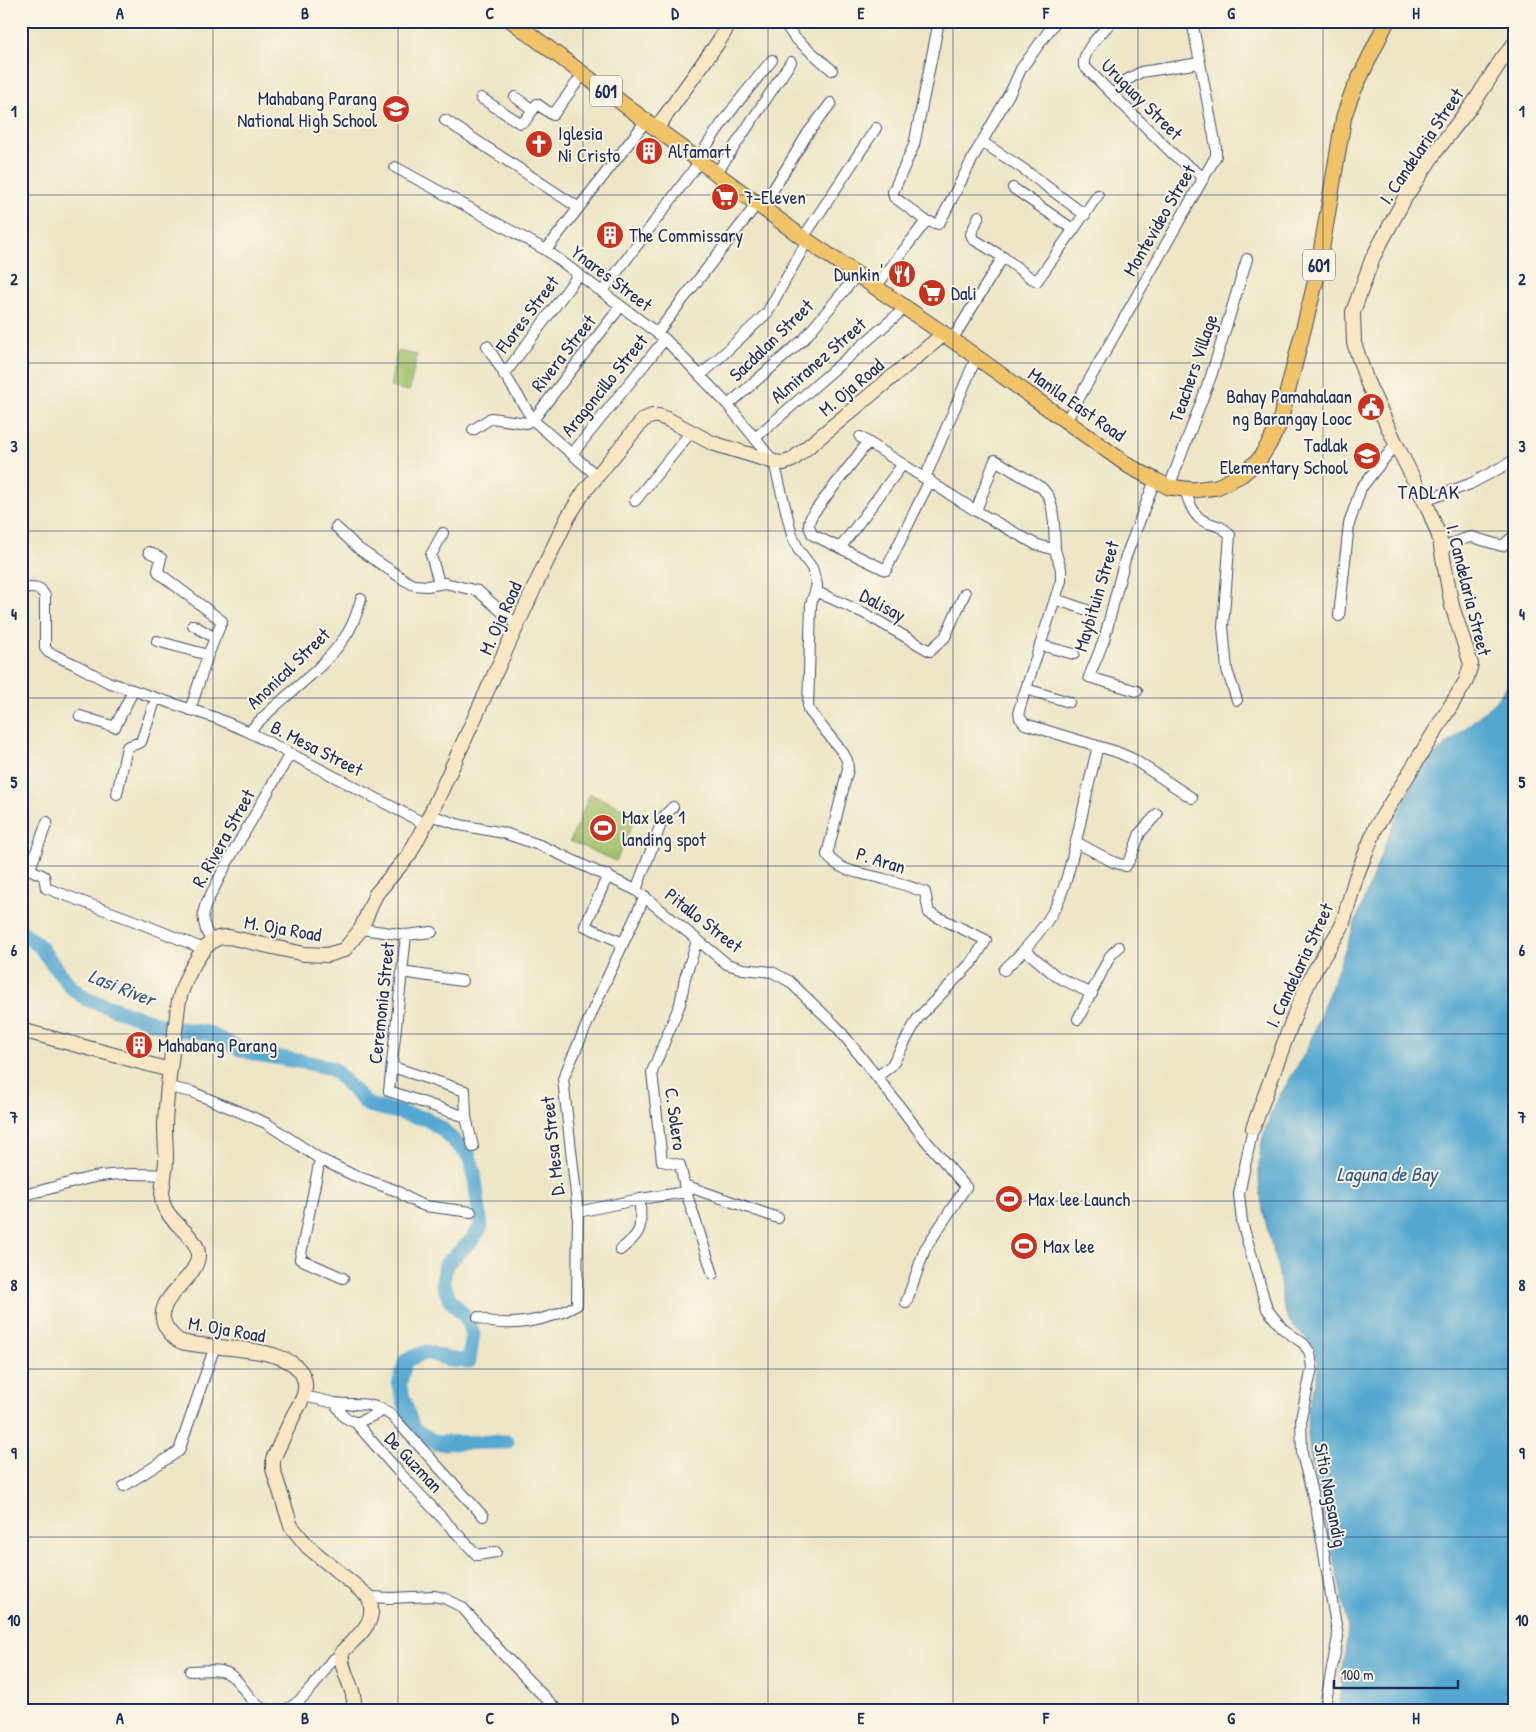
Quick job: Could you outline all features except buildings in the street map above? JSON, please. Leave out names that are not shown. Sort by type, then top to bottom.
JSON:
[{"type":"main road","name":"Manila East Road","points":[[512,21],[759,206],[857,276],[948,337],[1128,466],[1169,487],[1193,490],[1217,487],[1241,475],[1259,460],[1279,426],[1317,276],[1344,116],[1351,96],[1387,21]]},
{"type":"street","points":[[546,250],[719,41],[728,21]]},
{"type":"street","points":[[783,21],[795,38],[832,70]]},
{"type":"street","points":[[939,21],[914,145],[893,192],[894,197],[926,221],[938,224],[1012,89],[1021,69],[1056,21]]},
{"type":"street","name":"Uruguay Street","points":[[1112,21],[1087,52],[1083,61],[1084,66],[1174,155],[1203,177]]},
{"type":"street","name":"Montevideo Street","points":[[1066,421],[1216,156],[1216,147],[1192,21]]},
{"type":"street","name":"I. Candelaria Street","points":[[1253,1128],[1297,1008],[1312,975],[1342,926],[1356,876],[1376,827],[1466,680],[1471,664],[1452,606],[1439,536],[1367,382],[1354,344],[1353,312],[1373,257],[1406,196],[1436,151],[1515,43]]},
{"type":"street","points":[[602,292],[699,161],[708,142],[732,109],[772,60]]},
{"type":"street","points":[[716,174],[792,62]]},
{"type":"street","points":[[1114,95],[1125,81],[1141,72],[1200,63]]},
{"type":"street","points":[[515,96],[553,115],[583,74]]},
{"type":"street","points":[[481,98],[520,124],[525,121],[535,107]]},
{"type":"street","name":"Aragoncillo Street","points":[[572,454],[759,206],[808,132],[831,103]]},
{"type":"street","points":[[445,120],[579,208]]},
{"type":"street","points":[[700,376],[767,313],[805,239],[876,128]]},
{"type":"street","points":[[982,142],[1022,168],[1085,216]]},
{"type":"street","name":"Ynares Street","points":[[395,167],[546,250],[661,336],[728,405],[774,462]]},
{"type":"street","points":[[1013,188],[1074,230]]},
{"type":"street","points":[[979,216],[971,234],[973,239],[1003,257],[1031,278],[1037,280],[1085,216],[1098,195]]},
{"type":"street","points":[[875,288],[926,221]]},
{"type":"street","points":[[948,337],[1003,257]]},
{"type":"street","name":"Teachers Village","points":[[1169,487],[1211,376],[1247,259]]},
{"type":"street","name":"Flores Street","points":[[504,375],[579,274]]},
{"type":"street","name":"Sacdalan Street","points":[[728,405],[804,338],[857,276]]},
{"type":"street","name":"Rivera Street","points":[[533,420],[621,306]]},
{"type":"street","name":"Almiranez Street","points":[[755,438],[905,308]]},
{"type":"street","name":"M. Oja Road","points":[[304,1396],[304,1378],[296,1365],[284,1359],[268,1355],[182,1342],[174,1337],[166,1327],[162,1316],[165,1304],[194,1268],[198,1253],[192,1240],[164,1209],[162,1198],[168,1087],[180,994],[194,965],[208,945],[219,938],[230,937],[304,954],[327,955],[344,950],[361,929],[376,894],[409,855],[428,820],[568,517],[578,500],[638,424],[652,416],[669,420],[712,442],[774,462],[784,463],[792,460],[948,337]]},
{"type":"street","points":[[487,346],[533,420],[597,476]]},
{"type":"street","points":[[976,358],[928,479],[886,570],[812,535],[809,522],[812,515],[864,440],[928,479],[976,511],[1035,544],[1054,550]]},
{"type":"street","points":[[473,430],[490,418],[526,423],[533,420]]},
{"type":"street","points":[[635,501],[691,432]]},
{"type":"street","points":[[1339,616],[1349,524],[1361,488],[1396,444]]},
{"type":"street","points":[[976,511],[994,460],[1042,488],[1052,508],[1055,537],[1054,550],[1061,569],[1061,581],[1019,710],[1020,718],[1025,724],[1133,758],[1192,798]]},
{"type":"street","points":[[1424,501],[1470,484],[1515,460]]},
{"type":"street","points":[[774,462],[792,535],[798,549],[812,568],[817,588]]},
{"type":"street","points":[[840,548],[903,464]]},
{"type":"street","name":"Maybituin Street","points":[[1137,691],[1089,677],[1104,640],[1122,567],[1130,543],[1155,480]]},
{"type":"street","points":[[1186,489],[1190,505],[1200,519],[1225,529],[1230,535],[1223,627],[1227,670],[1237,700]]},
{"type":"street","points":[[336,527],[359,549],[406,581],[420,586],[439,583],[478,591],[518,626]]},
{"type":"street","points":[[439,583],[431,555],[443,533]]},
{"type":"street","points":[[1442,549],[1466,537],[1502,546],[1515,535]]},
{"type":"street","points":[[149,552],[161,558],[158,571],[160,574],[222,621],[214,638],[190,710]]},
{"type":"street","name":"B. Mesa Street","points":[[21,586],[40,589],[45,596],[45,648],[48,652],[108,682],[216,718],[249,732],[290,754],[428,820]]},
{"type":"street","name":"Dalisay","points":[[817,588],[930,651],[945,637],[965,593]]},
{"type":"street","name":"P. Aran","points":[[817,588],[811,604],[808,709],[843,753],[847,760],[848,769],[827,855],[831,860],[851,872],[884,879],[925,892],[929,913],[986,940],[973,961],[918,1018],[892,1066],[877,1077]]},
{"type":"street","name":"Anonical Street","points":[[249,732],[262,717],[329,658],[343,640],[355,618],[361,599]]},
{"type":"street","points":[[1056,599],[1087,610]]},
{"type":"street","points":[[193,625],[214,638]]},
{"type":"street","points":[[157,641],[208,655]]},
{"type":"street","points":[[1040,645],[1074,654]]},
{"type":"street","points":[[1026,688],[1069,702]]},
{"type":"street","points":[[80,716],[115,727],[133,691]]},
{"type":"street","points":[[117,794],[127,747],[141,742],[156,698]]},
{"type":"street","points":[[1004,970],[1025,950],[1055,908],[1068,873],[1098,746]]},
{"type":"street","name":"R. Rivera Street","points":[[208,945],[204,924],[205,906],[228,860],[290,754]]},
{"type":"street","points":[[636,890],[664,816],[673,807]]},
{"type":"street","points":[[1076,842],[1113,862],[1126,866],[1140,833],[1157,814]]},
{"type":"street","name":"Pitallo Street","points":[[428,820],[504,833],[542,846],[636,890],[727,964],[743,969],[772,972],[789,981],[837,1027],[927,1142],[966,1187],[925,1249],[906,1303]]},
{"type":"street","points":[[47,822],[30,866],[33,872],[44,876],[46,888],[140,923],[208,945]]},
{"type":"street","points":[[608,876],[585,926],[623,943]]},
{"type":"street","name":"D. Mesa Street","points":[[478,1317],[487,1322],[514,1324],[568,1311],[577,1305],[578,1212],[562,1079],[645,896]]},
{"type":"street","name":"Ceremonia Street","points":[[361,929],[406,934],[389,1091],[466,1117]]},
{"type":"street","points":[[406,934],[432,932]]},
{"type":"street","name":"C. Solero","points":[[685,1188],[680,1165],[662,1161],[652,1072],[680,1004],[685,978],[697,940]]},
{"type":"street","points":[[1078,1019],[1110,956],[1119,947]]},
{"type":"street","points":[[1025,950],[1056,976],[1092,994]]},
{"type":"street","points":[[402,972],[462,981]]},
{"type":"street","points":[[21,1030],[170,1070]]},
{"type":"street","points":[[393,1067],[465,1091],[466,1117],[473,1147]]},
{"type":"street","points":[[168,1087],[192,1092],[266,1123],[320,1159],[353,1175],[397,1191],[425,1206],[471,1212]]},
{"type":"street","name":"Sitio Nagsandig","points":[[1253,1128],[1239,1194],[1242,1222],[1267,1309],[1282,1328],[1304,1344],[1310,1353],[1312,1368],[1301,1418],[1302,1454],[1317,1512],[1338,1637],[1324,1711]]},
{"type":"street","points":[[320,1159],[300,1259],[343,1278]]},
{"type":"street","points":[[21,1195],[101,1176],[117,1174],[164,1175]]},
{"type":"street","points":[[685,1188],[713,1274]]},
{"type":"street","points":[[578,1212],[685,1188],[778,1218]]},
{"type":"street","points":[[620,1250],[640,1230],[640,1199]]},
{"type":"street","points":[[124,1486],[179,1451],[215,1346]]},
{"type":"street","points":[[483,1516],[392,1416],[380,1408],[365,1404],[335,1403],[304,1396],[273,1459],[273,1469],[291,1526],[304,1542],[369,1597],[434,1596],[462,1606],[501,1652],[558,1711]]},
{"type":"street","name":"De Guzman","points":[[335,1403],[344,1416],[356,1423],[396,1469],[477,1555],[496,1552]]},
{"type":"street","points":[[356,1423],[379,1413],[380,1408]]},
{"type":"street","points":[[354,1711],[353,1689],[345,1672],[341,1657],[342,1652],[365,1628],[371,1613],[369,1597]]},
{"type":"street","points":[[190,1671],[222,1671],[230,1675],[255,1703],[264,1709],[282,1710],[291,1708],[317,1682],[333,1659],[341,1657]]},
{"type":"green space","points":[[397,351],[417,355],[409,391],[390,387]]},
{"type":"green space","name":"Max lee 1 landing spot","points":[[590,794],[637,814],[616,861],[570,841]]},
{"type":"water","name":"Laguna de Bay","points":[[1515,675],[1515,1711],[1338,1711],[1348,1630],[1346,1613],[1310,1453],[1307,1424],[1308,1413],[1317,1378],[1318,1365],[1312,1345],[1293,1326],[1284,1308],[1278,1269],[1260,1192],[1260,1154],[1271,1114],[1309,1045],[1386,842],[1407,794],[1422,769],[1436,754],[1495,702]]},
{"type":"waterway","name":"Lasi River","points":[[21,931],[39,946],[71,987],[86,999],[173,1029]]},
{"type":"waterway","points":[[178,1029],[208,1033],[238,1048],[257,1054],[333,1069],[368,1105],[427,1119],[442,1129],[469,1156],[474,1172],[481,1227],[472,1240],[446,1264],[443,1283],[450,1300],[466,1317],[473,1334],[469,1361],[452,1360],[426,1352],[406,1360],[399,1385],[413,1429],[436,1443],[507,1442]]},
{"type":"place","name":"Mahabang Parang National High School","points":[[396,109]]},
{"type":"place","name":"Iglesia Ni Cristo","points":[[539,144]]},
{"type":"place","name":"Alfamart","points":[[649,151]]},
{"type":"place","name":"7-Eleven","points":[[725,197]]},
{"type":"place","name":"The Commissary","points":[[610,235]]},
{"type":"place","name":"Dunkin'","points":[[902,274]]},
{"type":"place","name":"Dali","points":[[932,293]]},
{"type":"place","name":"Bahay Pamahalaan ng Barangay Looc","points":[[1371,407]]},
{"type":"place","name":"Tadlak Elementary School","points":[[1367,456]]},
{"type":"place","name":"Max lee 1 landing spot","points":[[603,828]]},
{"type":"place","name":"Mahabang Parang","points":[[139,1045]]},
{"type":"place","name":"Max lee Launch","points":[[1009,1199]]},
{"type":"place","name":"Max lee","points":[[1024,1246]]},
{"type":"district","name":"TADLAK","points":[[1429,491]]}]
